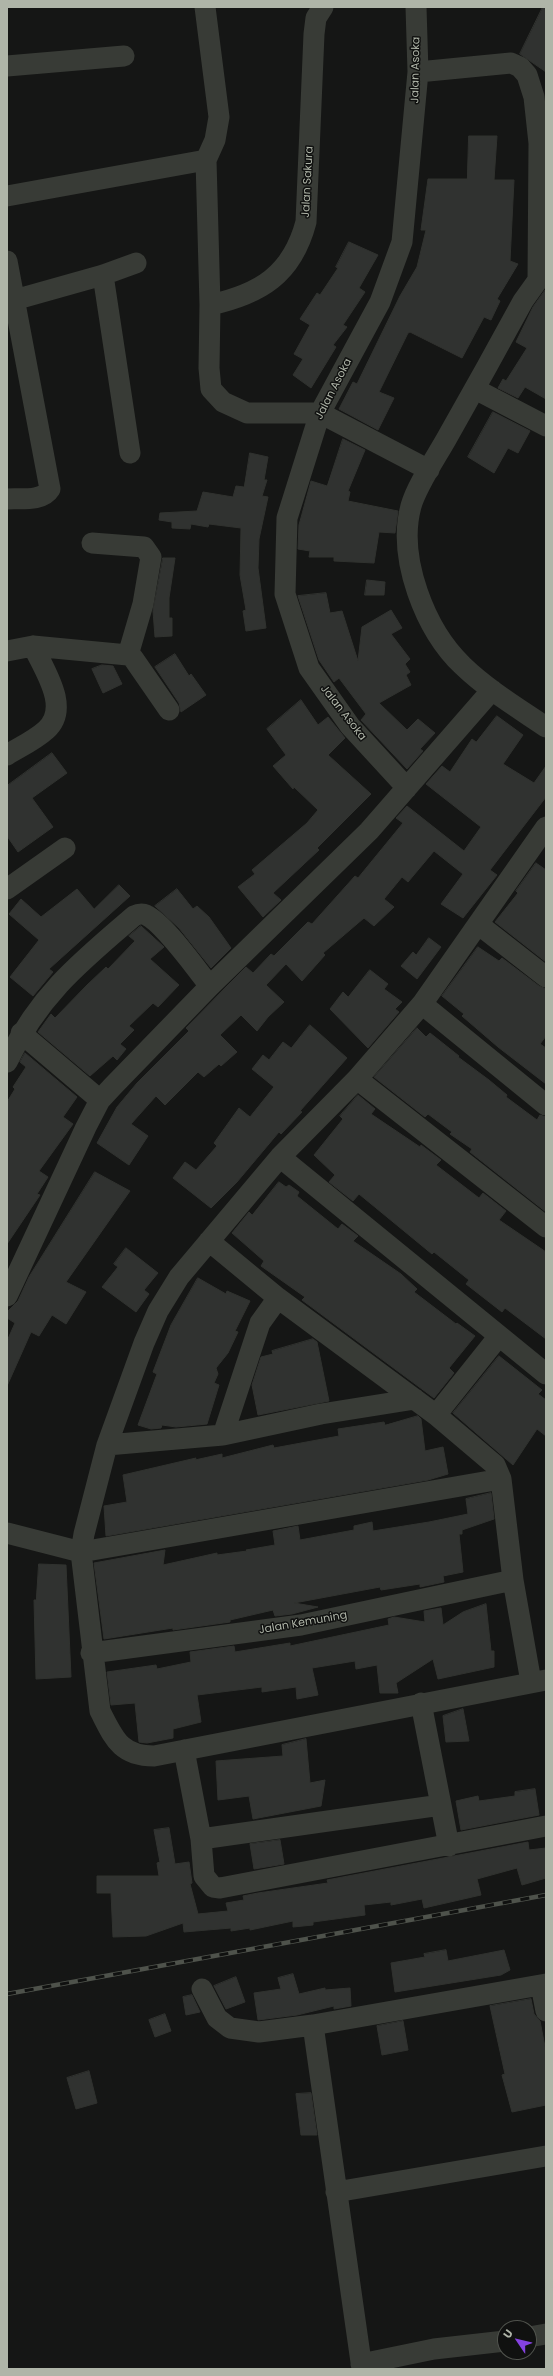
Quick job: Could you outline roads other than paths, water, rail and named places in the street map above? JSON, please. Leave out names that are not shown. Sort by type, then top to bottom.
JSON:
[{"type":"street","points":[[205,7],[219,117],[215,140],[206,160],[210,305],[209,368],[211,390],[223,402],[247,413],[320,413],[429,470]]},
{"type":"street","name":"Jalan Sakura","points":[[210,305],[239,298],[281,272],[302,236],[306,222],[314,34],[316,18],[323,7]]},
{"type":"street","name":"Jalan Asoka","points":[[407,788],[350,726],[309,668],[285,594],[287,518],[320,413],[380,302],[402,242],[418,72],[416,7]]},
{"type":"street","points":[[7,66],[124,56]]},
{"type":"street","points":[[418,72],[512,63],[520,66],[527,75],[534,97],[542,146],[542,277],[523,301],[429,470],[411,505],[406,540],[411,572],[423,608],[443,642],[462,666],[492,690],[546,727]]},
{"type":"street","points":[[7,196],[206,160]]},
{"type":"street","points":[[7,261],[10,301],[50,489],[47,495],[41,497],[7,499]]},
{"type":"street","points":[[10,301],[103,275],[136,263]]},
{"type":"street","points":[[103,275],[130,453]]},
{"type":"street","points":[[475,389],[546,426]]},
{"type":"street","points":[[92,543],[144,547],[152,557],[143,604],[128,655]]},
{"type":"street","points":[[7,755],[47,730],[56,716],[57,700],[33,646]]},
{"type":"street","points":[[7,651],[33,646],[128,655],[133,658],[169,710]]},
{"type":"street","points":[[7,1296],[100,1100],[210,986],[369,831],[492,690]]},
{"type":"street","points":[[209,1241],[278,1298],[436,1415],[495,1465],[501,1479],[513,1580],[538,1681],[154,1756],[138,1756],[126,1750],[111,1732],[100,1711],[91,1653],[81,1552],[84,1534],[107,1445],[144,1343],[158,1311],[179,1277],[209,1241],[280,1157],[356,1079],[422,1004],[478,924],[540,850],[546,827]]},
{"type":"street","points":[[7,889],[65,848]]},
{"type":"street","points":[[7,1062],[21,1033],[52,990],[88,955],[134,916],[140,913],[146,915],[164,930],[210,986]]},
{"type":"street","points":[[478,924],[546,977]]},
{"type":"street","points":[[422,1004],[546,1105]]},
{"type":"street","points":[[21,1033],[100,1100]]},
{"type":"street","points":[[356,1079],[546,1227]]},
{"type":"street","points":[[280,1157],[546,1374]]},
{"type":"street","points":[[223,1435],[260,1322],[278,1298]]},
{"type":"street","points":[[436,1415],[499,1336]]},
{"type":"street","points":[[107,1445],[223,1435],[321,1414],[415,1399]]},
{"type":"street","points":[[7,1534],[81,1552],[501,1479]]},
{"type":"street","name":"Jalan Kemuning","points":[[91,1653],[301,1625],[513,1580]]},
{"type":"street","points":[[421,1703],[449,1846]]},
{"type":"street","points":[[184,1750],[201,1839],[204,1876],[213,1887],[220,1888],[449,1846],[546,1826]]},
{"type":"street","points":[[201,1839],[441,1805]]},
{"type":"street","points":[[202,1989],[217,2018],[230,2028],[259,2032],[313,2025],[544,1985],[546,2011]]},
{"type":"street","points":[[313,2025],[362,2367],[434,2349],[497,2342]]},
{"type":"street","points":[[336,2192],[546,2156]]},
{"type":"railway","points":[[7,1994],[546,1895]]}]
